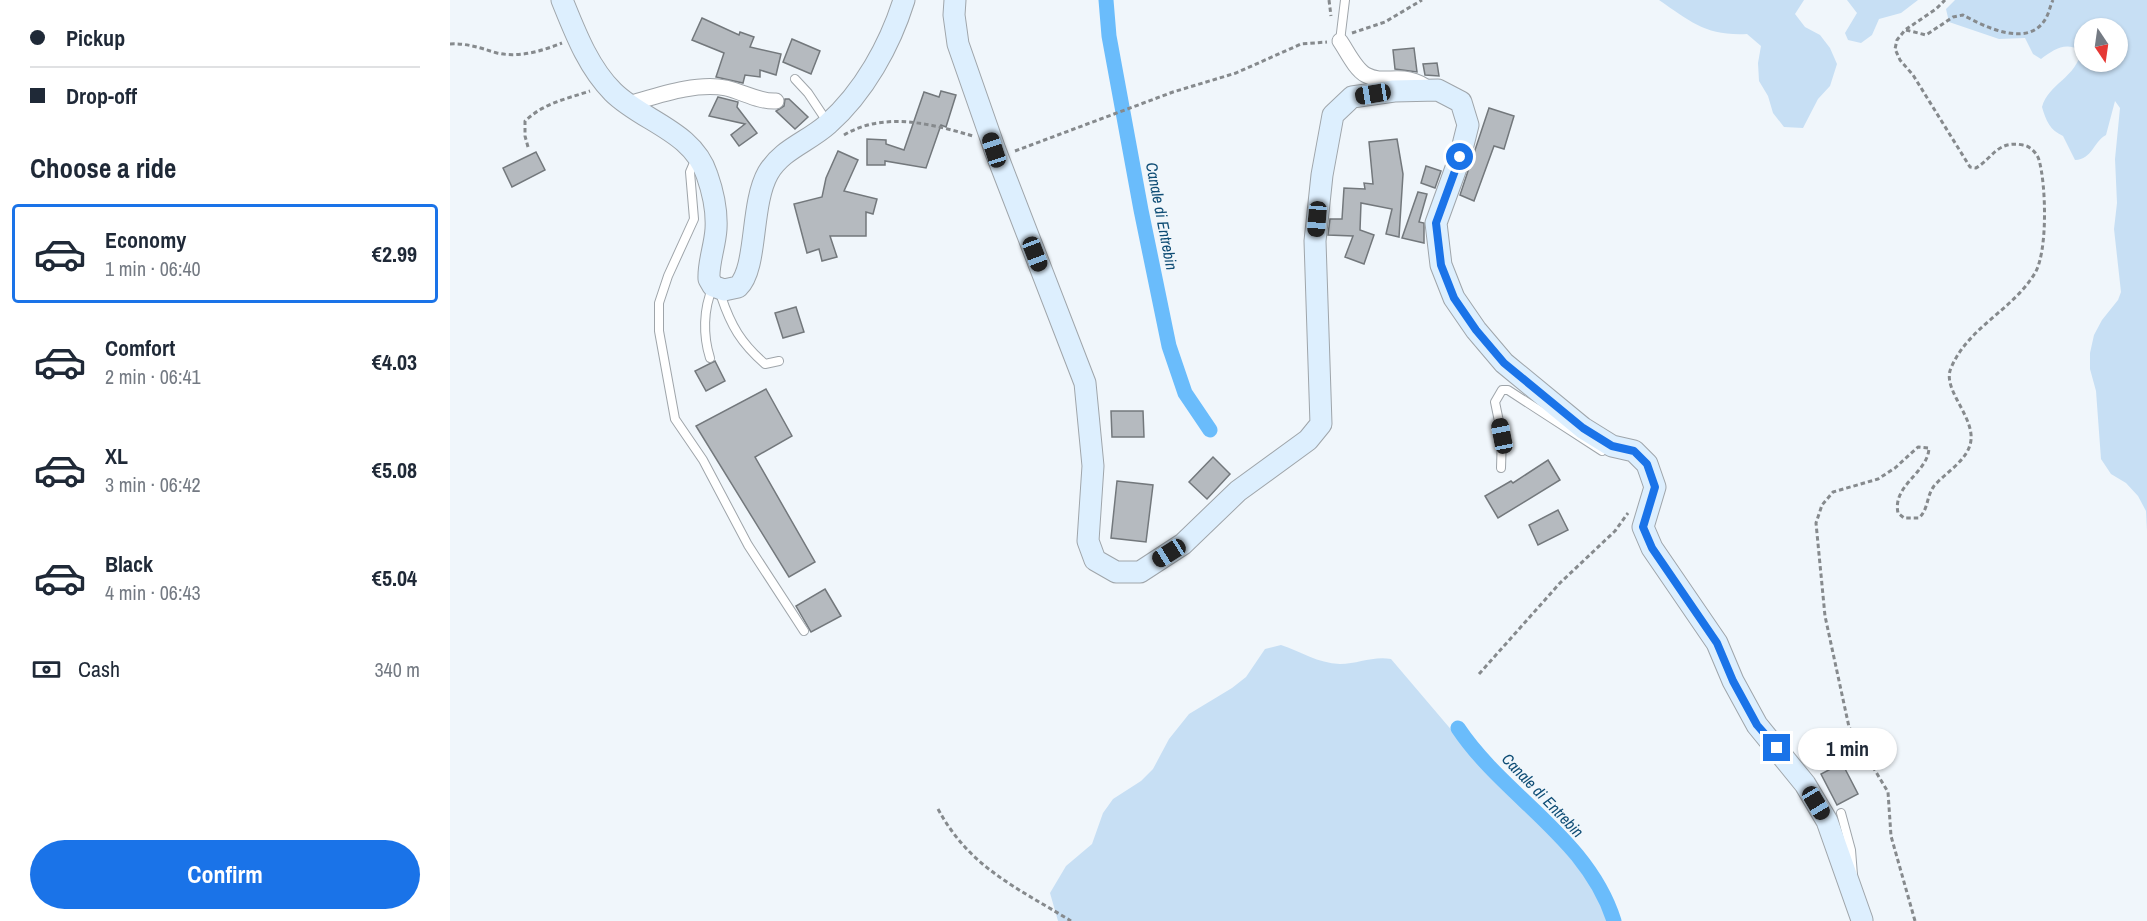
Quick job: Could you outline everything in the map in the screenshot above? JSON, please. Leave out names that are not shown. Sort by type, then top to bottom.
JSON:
[{"type":"street","points":[[562,0],[586,56],[605,84],[628,104],[679,137],[697,155],[707,175],[715,206],[716,228],[708,272],[718,288],[738,287],[747,273],[756,209],[768,174],[777,160],[790,150],[834,130],[850,100],[883,53],[904,0]]},
{"type":"street","points":[[955,0],[954,15],[958,44],[994,150],[1085,383],[1093,466],[1089,541],[1095,560],[1116,572],[1140,572],[1183,544],[1238,490],[1308,440],[1321,424],[1315,241],[1322,175],[1333,115],[1352,98],[1394,91],[1438,90],[1461,102],[1468,125],[1460,157],[1436,223],[1441,265],[1454,298],[1476,330],[1504,363],[1583,428],[1612,446],[1634,451],[1647,464],[1655,487],[1643,527],[1652,548],[1717,643],[1733,681],[1757,725],[1805,784],[1827,821],[1849,885],[1866,921]]},
{"type":"street","points":[[1340,41],[1361,71],[1368,77],[1416,80],[1430,90]]},
{"type":"street","points":[[628,104],[710,88],[725,88],[768,102],[777,101]]},
{"type":"lane","points":[[1340,41],[1345,0]]},
{"type":"lane","points":[[795,79],[808,93],[834,130]]},
{"type":"lane","points":[[697,155],[690,172],[694,219],[659,303],[658,331],[675,418],[703,460],[748,545],[804,631]]},
{"type":"lane","points":[[710,358],[704,338],[709,296],[718,288],[728,318],[744,346],[765,364],[778,361]]},
{"type":"lane","points":[[1501,468],[1502,436],[1495,402],[1502,390],[1508,390],[1590,446],[1608,454],[1623,448]]},
{"type":"lane","points":[[1841,813],[1855,871],[1849,885]]},
{"type":"path","points":[[834,130],[912,121],[975,137],[994,150],[1016,151],[1173,92],[1236,74],[1301,44],[1340,41],[1355,31],[1385,22],[1422,0]]},
{"type":"path","points":[[1915,921],[1891,836],[1888,792],[1849,727],[1825,616],[1816,523],[1822,505],[1833,492],[1878,479],[1895,468],[1918,447],[1929,447],[1929,459],[1899,494],[1896,505],[1898,513],[1904,518],[1919,518],[1927,510],[1929,495],[1934,486],[1953,468],[1970,446],[1971,434],[1968,420],[1951,387],[1949,372],[1956,356],[1977,331],[2021,293],[2037,271],[2043,224],[2039,158],[2031,148],[2022,145],[2004,147],[1992,152],[1977,168],[1970,167],[1895,49],[1897,40],[1905,30],[1945,0]]},
{"type":"path","points":[[1905,30],[1926,34],[1953,17],[1963,15],[1977,23],[2016,35],[2033,30],[2046,19],[2053,0]]},
{"type":"path","points":[[450,44],[465,43],[499,53],[519,55],[578,37]]},
{"type":"path","points":[[528,147],[525,121],[537,110],[550,103],[597,89],[605,84]]},
{"type":"path","points":[[1479,674],[1560,583],[1616,531],[1634,504],[1655,487]]},
{"type":"path","points":[[938,809],[950,831],[970,855],[1000,879],[1071,921]]},
{"type":"shaded area","points":[[1659,0],[1804,0],[1795,14],[1805,27],[1820,35],[1830,48],[1837,64],[1830,86],[1818,99],[1803,128],[1784,127],[1773,113],[1768,96],[1759,81],[1758,63],[1761,46],[1747,34],[1720,33],[1700,26]]},
{"type":"shaded area","points":[[1847,0],[1918,0],[1901,13],[1879,19],[1872,35],[1861,43],[1848,40],[1845,33],[1857,13]]},
{"type":"shaded area","points":[[1955,0],[2147,0],[2147,531],[2146,511],[2138,496],[2126,483],[2111,474],[2101,459],[2096,391],[2090,369],[2090,353],[2094,335],[2121,292],[2114,229],[2117,203],[2115,159],[2120,108],[2115,101],[2106,135],[2089,154],[2075,160],[2063,136],[2049,125],[2042,107],[2050,92],[2074,67],[2074,72],[2128,72],[2128,18],[2074,18],[2074,48],[2065,46],[2055,49],[2041,59],[2033,54],[2025,38],[1999,39],[1949,22],[1946,9]]},
{"type":"shaded area","points":[[1281,645],[1332,663],[1347,664],[1391,659],[1471,753],[1550,833],[1604,901],[1612,921],[1058,921],[1050,893],[1066,866],[1092,844],[1103,813],[1113,799],[1141,781],[1153,769],[1169,739],[1189,714],[1246,677],[1265,649]]},
{"type":"building","points":[[702,18],[739,35],[740,32],[754,37],[750,47],[781,54],[776,75],[760,70],[760,77],[745,75],[743,83],[716,77],[724,53],[692,40]]},
{"type":"building","points":[[792,39],[820,51],[811,74],[783,62]]},
{"type":"building","points":[[1414,48],[1417,72],[1395,69],[1393,50]]},
{"type":"building","points":[[1437,63],[1439,76],[1425,75],[1423,64]]},
{"type":"building","points":[[941,91],[956,95],[946,127],[941,125],[926,168],[885,161],[885,165],[867,165],[867,139],[886,140],[886,144],[904,150],[924,92],[939,97]]},
{"type":"building","points":[[718,97],[738,102],[737,107],[757,133],[739,146],[731,135],[745,124],[709,116]]},
{"type":"building","points":[[785,99],[789,99],[808,117],[795,129],[776,111],[784,106]]},
{"type":"building","points":[[1489,108],[1514,116],[1504,149],[1494,146],[1474,201],[1460,195]]},
{"type":"building","points":[[1397,139],[1403,174],[1399,237],[1386,234],[1392,209],[1361,203],[1360,230],[1374,235],[1364,264],[1345,257],[1353,236],[1328,235],[1330,219],[1342,219],[1344,188],[1365,189],[1364,183],[1373,184],[1369,142]]},
{"type":"building","points":[[838,151],[858,160],[844,191],[877,199],[873,214],[866,212],[866,236],[830,236],[837,257],[822,261],[819,249],[807,253],[794,204],[822,197],[826,178]]},
{"type":"building","points":[[536,152],[545,170],[512,187],[503,168]]},
{"type":"building","points":[[1426,166],[1441,171],[1435,188],[1421,183]]},
{"type":"building","points":[[1418,192],[1427,194],[1419,222],[1424,223],[1424,243],[1402,238]]},
{"type":"building","points":[[796,307],[804,332],[783,338],[775,313]]},
{"type":"building","points":[[715,361],[725,381],[706,391],[695,371]]},
{"type":"building","points":[[766,389],[792,436],[755,457],[815,562],[789,577],[696,426]]},
{"type":"building","points":[[1111,411],[1143,411],[1144,437],[1112,437]]},
{"type":"building","points":[[1213,457],[1230,474],[1207,499],[1189,482]]},
{"type":"building","points":[[1548,460],[1560,480],[1498,518],[1485,496],[1511,481],[1513,483]]},
{"type":"building","points":[[1117,481],[1153,485],[1146,542],[1111,538]]},
{"type":"building","points":[[1558,510],[1568,530],[1538,545],[1529,525]]},
{"type":"building","points":[[825,589],[841,616],[811,632],[796,606]]},
{"type":"building","points":[[1842,763],[1858,794],[1837,805],[1821,774]]},
{"type":"waterway","name":"Canale di Entrebin","points":[[1106,0],[1109,36],[1169,346],[1185,393],[1210,430]]},
{"type":"waterway","name":"Canale di Entrebin","points":[[1458,728],[1498,776],[1544,819],[1585,866],[1602,892],[1614,921]]},
{"type":"route","points":[[1460,157],[1436,223],[1441,265],[1454,298],[1464,315],[1504,363],[1583,428],[1612,446],[1634,451],[1647,464],[1655,487],[1643,527],[1652,548],[1717,643],[1733,681],[1757,725],[1777,748]]}]
